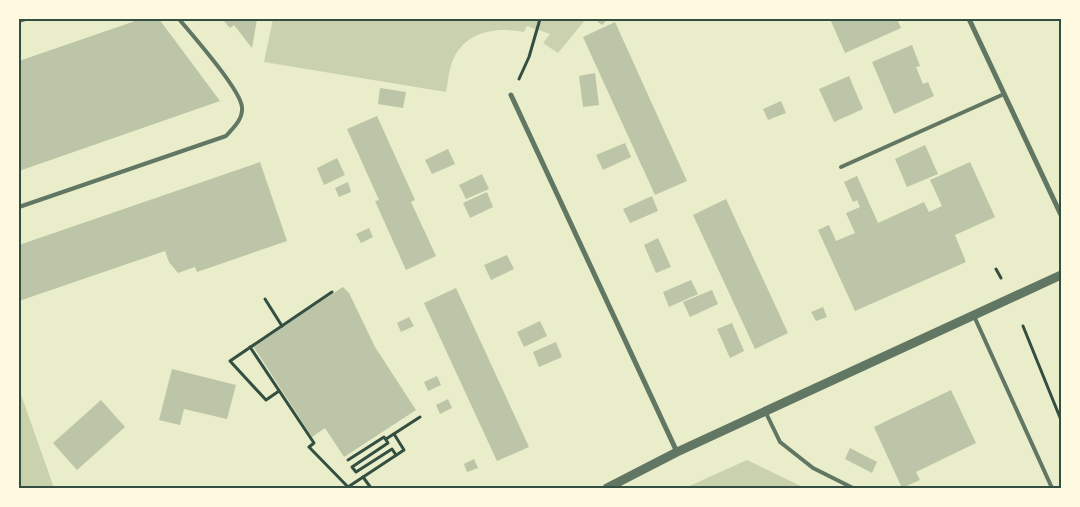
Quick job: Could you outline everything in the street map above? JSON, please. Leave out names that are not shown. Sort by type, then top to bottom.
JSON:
[{"type":"street","points":[[969,19],[1061,215]]},
{"type":"street","points":[[511,95],[677,452]]},
{"type":"street","points":[[607,488],[677,452],[766,413],[1061,275]]},
{"type":"lane","points":[[19,21],[25,19]]},
{"type":"lane","points":[[19,207],[226,136],[238,123],[242,108],[238,93],[180,19]]},
{"type":"lane","points":[[841,167],[1004,94]]},
{"type":"lane","points":[[974,316],[1052,488]]},
{"type":"lane","points":[[766,413],[780,442],[813,468],[853,488]]},
{"type":"path","points":[[511,95],[529,57],[540,19]]},
{"type":"path","points":[[996,269],[1001,278]]},
{"type":"path","points":[[279,391],[266,400],[230,361],[332,292]]},
{"type":"path","points":[[265,299],[282,326]]},
{"type":"path","points":[[1020,331],[1023,328],[1061,420]]},
{"type":"path","points":[[250,347],[314,443],[310,447],[348,487],[404,450],[394,434]]},
{"type":"path","points":[[386,440],[420,417]]},
{"type":"path","points":[[348,460],[384,437],[386,440]]},
{"type":"path","points":[[386,440],[388,443],[352,467],[356,472],[392,449],[396,455]]},
{"type":"path","points":[[363,477],[370,488]]},
{"type":"green space","points":[[273,19],[586,19],[558,53],[543,43],[550,34],[527,26],[524,32],[500,30],[478,35],[461,47],[454,57],[449,72],[446,92],[264,62]]},
{"type":"green space","points":[[19,389],[54,488],[19,488]]},
{"type":"green space","points":[[747,460],[805,488],[685,488]]},
{"type":"building","points":[[141,19],[159,19],[220,101],[19,171],[19,61]]},
{"type":"building","points":[[222,19],[257,19],[252,48],[234,25],[230,28]]},
{"type":"building","points":[[594,19],[608,19],[602,25]]},
{"type":"building","points":[[830,19],[897,19],[901,28],[845,53]]},
{"type":"building","points":[[615,22],[687,181],[655,195],[583,37]]},
{"type":"building","points":[[912,45],[920,66],[916,67],[923,84],[928,82],[934,96],[894,114],[872,62]]},
{"type":"building","points":[[595,73],[599,105],[583,107],[579,76]]},
{"type":"building","points":[[849,76],[863,109],[834,122],[819,89]]},
{"type":"building","points":[[380,88],[406,92],[403,108],[378,104]]},
{"type":"building","points":[[781,101],[786,113],[768,120],[763,109]]},
{"type":"building","points":[[377,116],[415,200],[411,202],[436,256],[406,270],[375,201],[379,200],[347,129]]},
{"type":"building","points":[[625,143],[631,157],[603,170],[596,155]]},
{"type":"building","points":[[925,145],[938,174],[907,187],[895,159]]},
{"type":"building","points":[[448,149],[455,164],[432,174],[425,160]]},
{"type":"building","points":[[337,158],[345,175],[324,185],[317,168]]},
{"type":"building","points":[[260,162],[287,241],[197,272],[195,267],[178,273],[169,262],[165,251],[19,301],[19,245]]},
{"type":"building","points":[[970,162],[995,217],[955,235],[966,262],[855,311],[818,230],[829,225],[836,241],[855,233],[846,213],[860,207],[857,200],[853,202],[844,182],[857,176],[878,223],[924,202],[929,212],[942,206],[930,180]]},
{"type":"building","points":[[482,174],[489,189],[466,199],[459,185]]},
{"type":"building","points":[[348,182],[351,192],[339,197],[335,188]]},
{"type":"building","points":[[487,192],[493,207],[470,218],[463,203]]},
{"type":"building","points":[[652,196],[658,211],[630,223],[623,209]]},
{"type":"building","points":[[726,199],[788,333],[755,349],[693,215]]},
{"type":"building","points":[[369,228],[373,237],[361,243],[356,234]]},
{"type":"building","points":[[658,238],[671,267],[656,273],[644,245]]},
{"type":"building","points":[[507,255],[514,269],[491,280],[484,265]]},
{"type":"building","points":[[691,280],[698,294],[669,307],[663,292]]},
{"type":"building","points":[[343,287],[349,293],[375,347],[416,410],[344,457],[325,428],[312,437],[253,346]]},
{"type":"building","points":[[456,288],[529,447],[497,461],[424,303]]},
{"type":"building","points":[[712,290],[718,304],[690,317],[683,302]]},
{"type":"building","points":[[823,307],[827,317],[816,321],[811,312]]},
{"type":"building","points":[[409,317],[414,326],[401,332],[397,323]]},
{"type":"building","points":[[540,321],[547,336],[524,347],[517,332]]},
{"type":"building","points":[[732,323],[744,351],[730,358],[717,329]]},
{"type":"building","points":[[556,342],[562,357],[539,367],[533,352]]},
{"type":"building","points":[[172,369],[236,385],[227,419],[184,409],[180,425],[159,420]]},
{"type":"building","points":[[437,376],[441,385],[428,391],[424,382]]},
{"type":"building","points":[[951,390],[976,443],[916,472],[920,480],[902,488],[874,427]]},
{"type":"building","points":[[448,399],[452,408],[440,414],[436,405]]},
{"type":"building","points":[[101,400],[125,427],[77,470],[53,443]]},
{"type":"building","points":[[850,448],[877,462],[872,473],[845,459]]},
{"type":"building","points":[[474,459],[478,468],[467,472],[464,464]]}]
